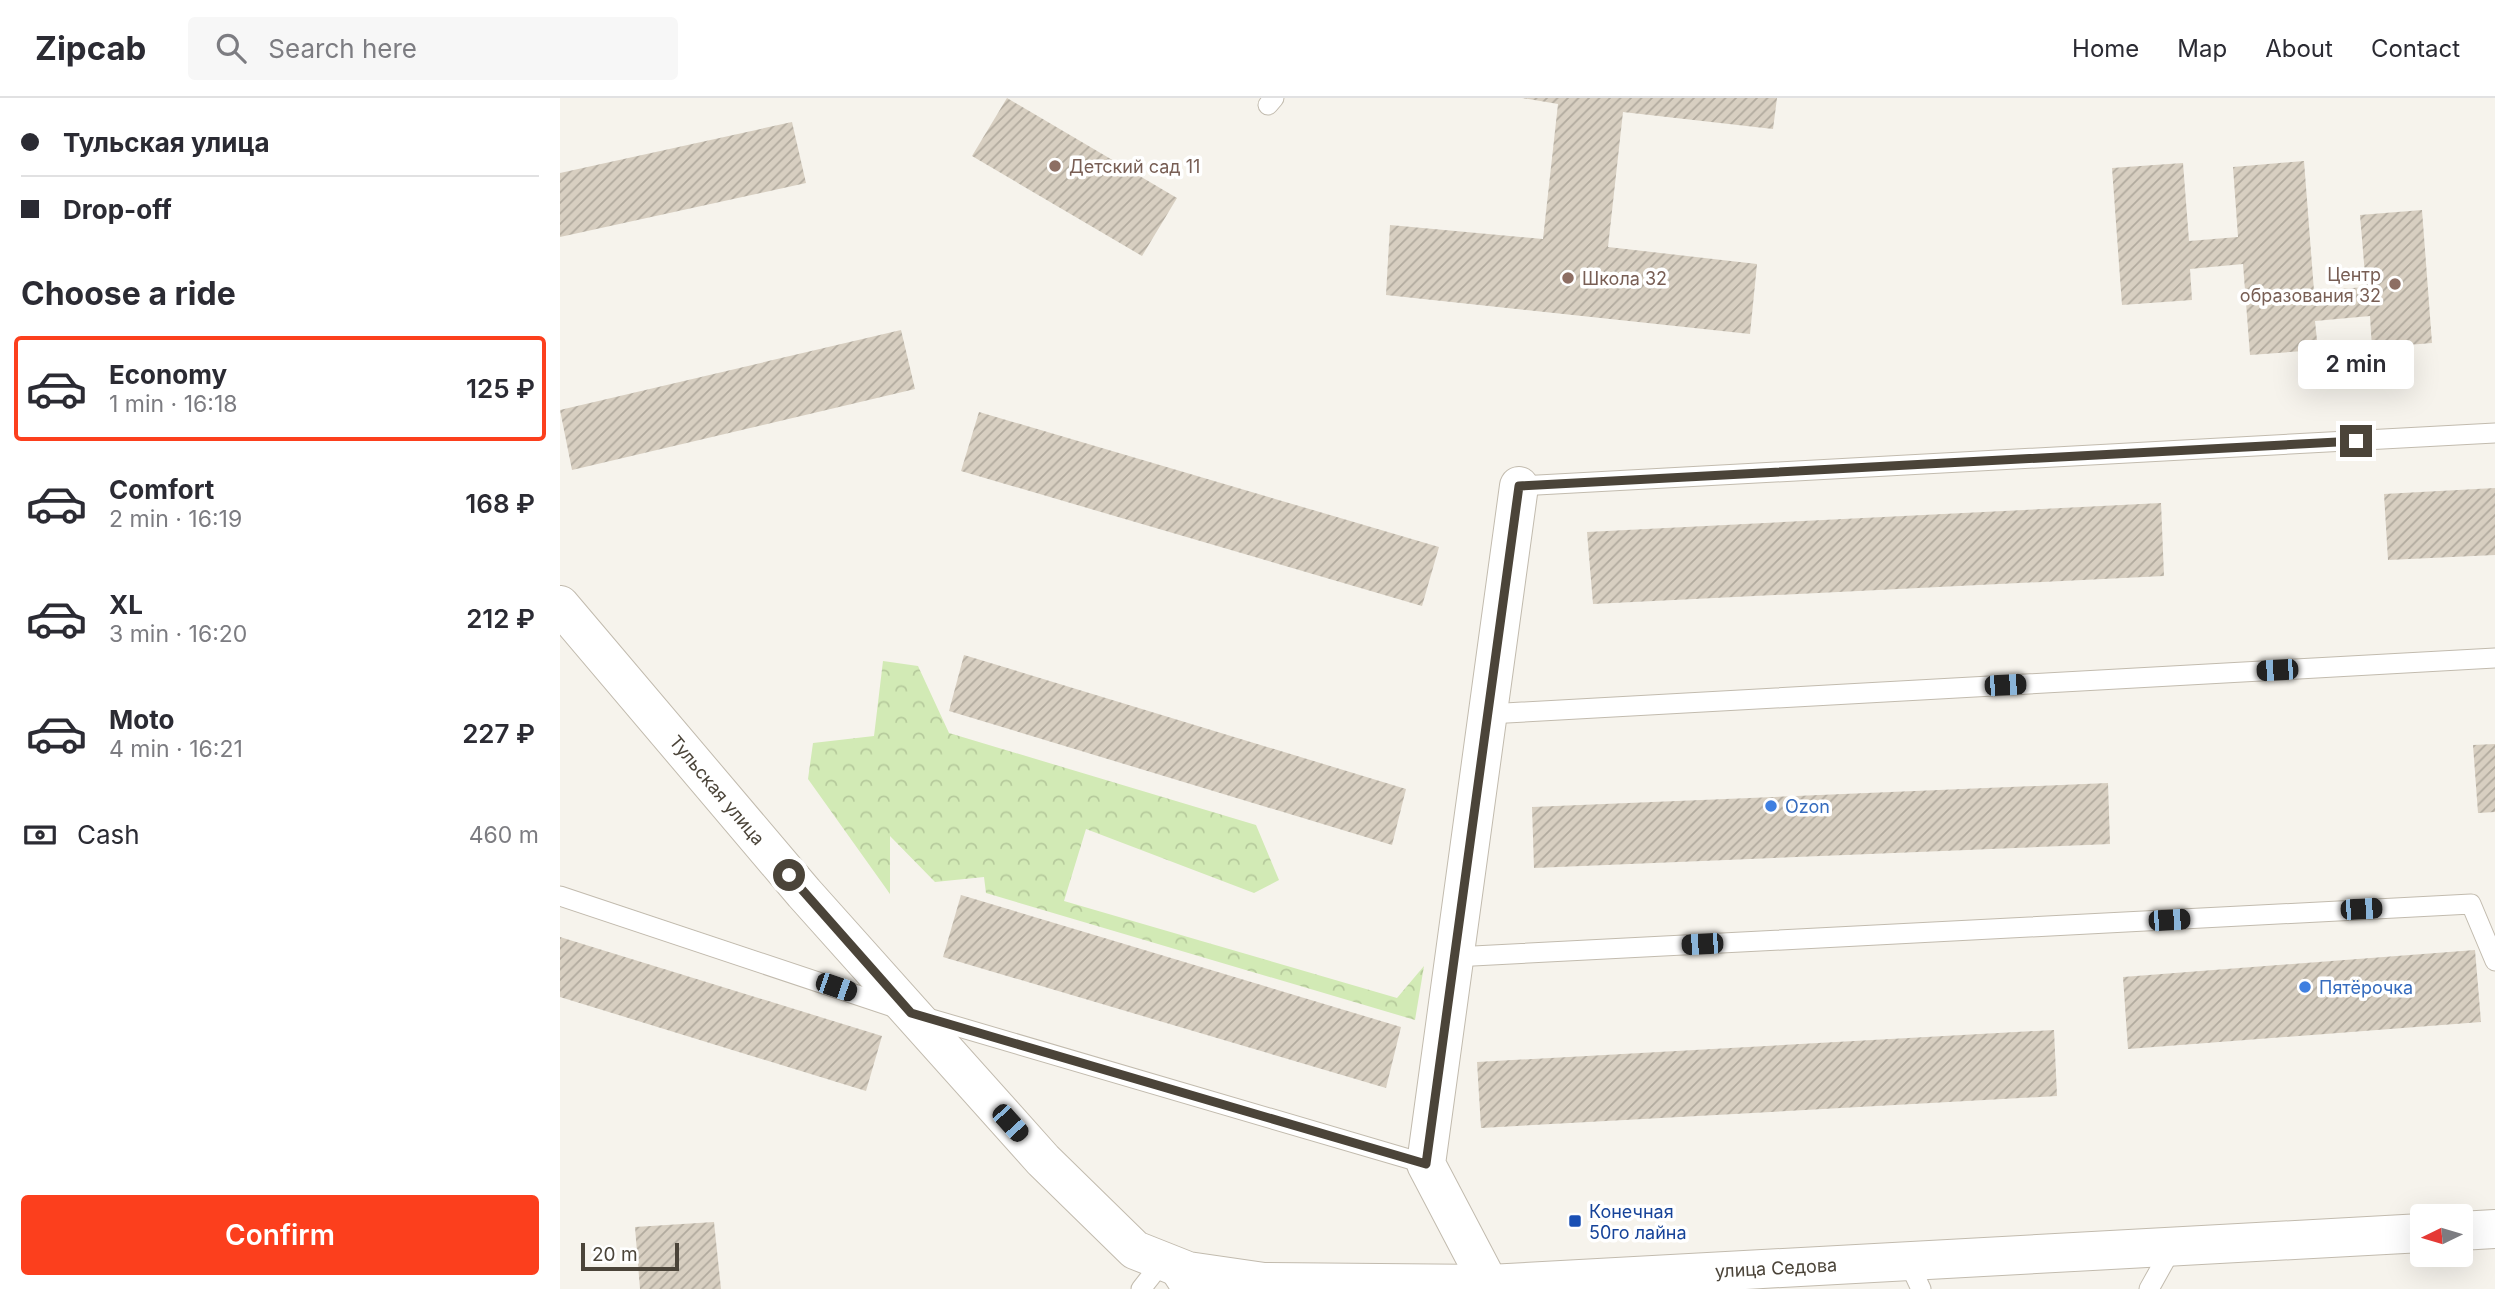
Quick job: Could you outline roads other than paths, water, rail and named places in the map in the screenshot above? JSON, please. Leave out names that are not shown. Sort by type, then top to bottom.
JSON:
[{"type":"street","points":[[1489,1284],[1426,1164],[1519,486]]},
{"type":"street","name":"Тульская улица","points":[[560,605],[804,893],[911,1013],[1044,1160],[1155,1272]]},
{"type":"street","points":[[2473,1230],[2495,1229]]},
{"type":"street","name":"улица Седова","points":[[1155,1272],[1188,1271],[1264,1282],[1489,1284],[1914,1275],[2173,1246],[2410,1234]]},
{"type":"lane","points":[[1519,486],[2495,433]]},
{"type":"lane","points":[[1488,714],[2495,658]]},
{"type":"lane","points":[[560,896],[911,1013],[1426,1164]]},
{"type":"lane","points":[[1454,957],[2471,904],[2495,961]]},
{"type":"lane","points":[[2149,1289],[2173,1246]]},
{"type":"place","name":"Детский сад 11","points":[[1055,166]]},
{"type":"place","name":"Школа 32","points":[[1568,278]]},
{"type":"place","name":"Центр образования 32","points":[[2395,284]]},
{"type":"place","name":"Ozon","points":[[1771,806]]},
{"type":"place","name":"Пятёрочка","points":[[2305,987]]},
{"type":"place","name":"Конечная 50го лайна","points":[[1575,1221]]}]
